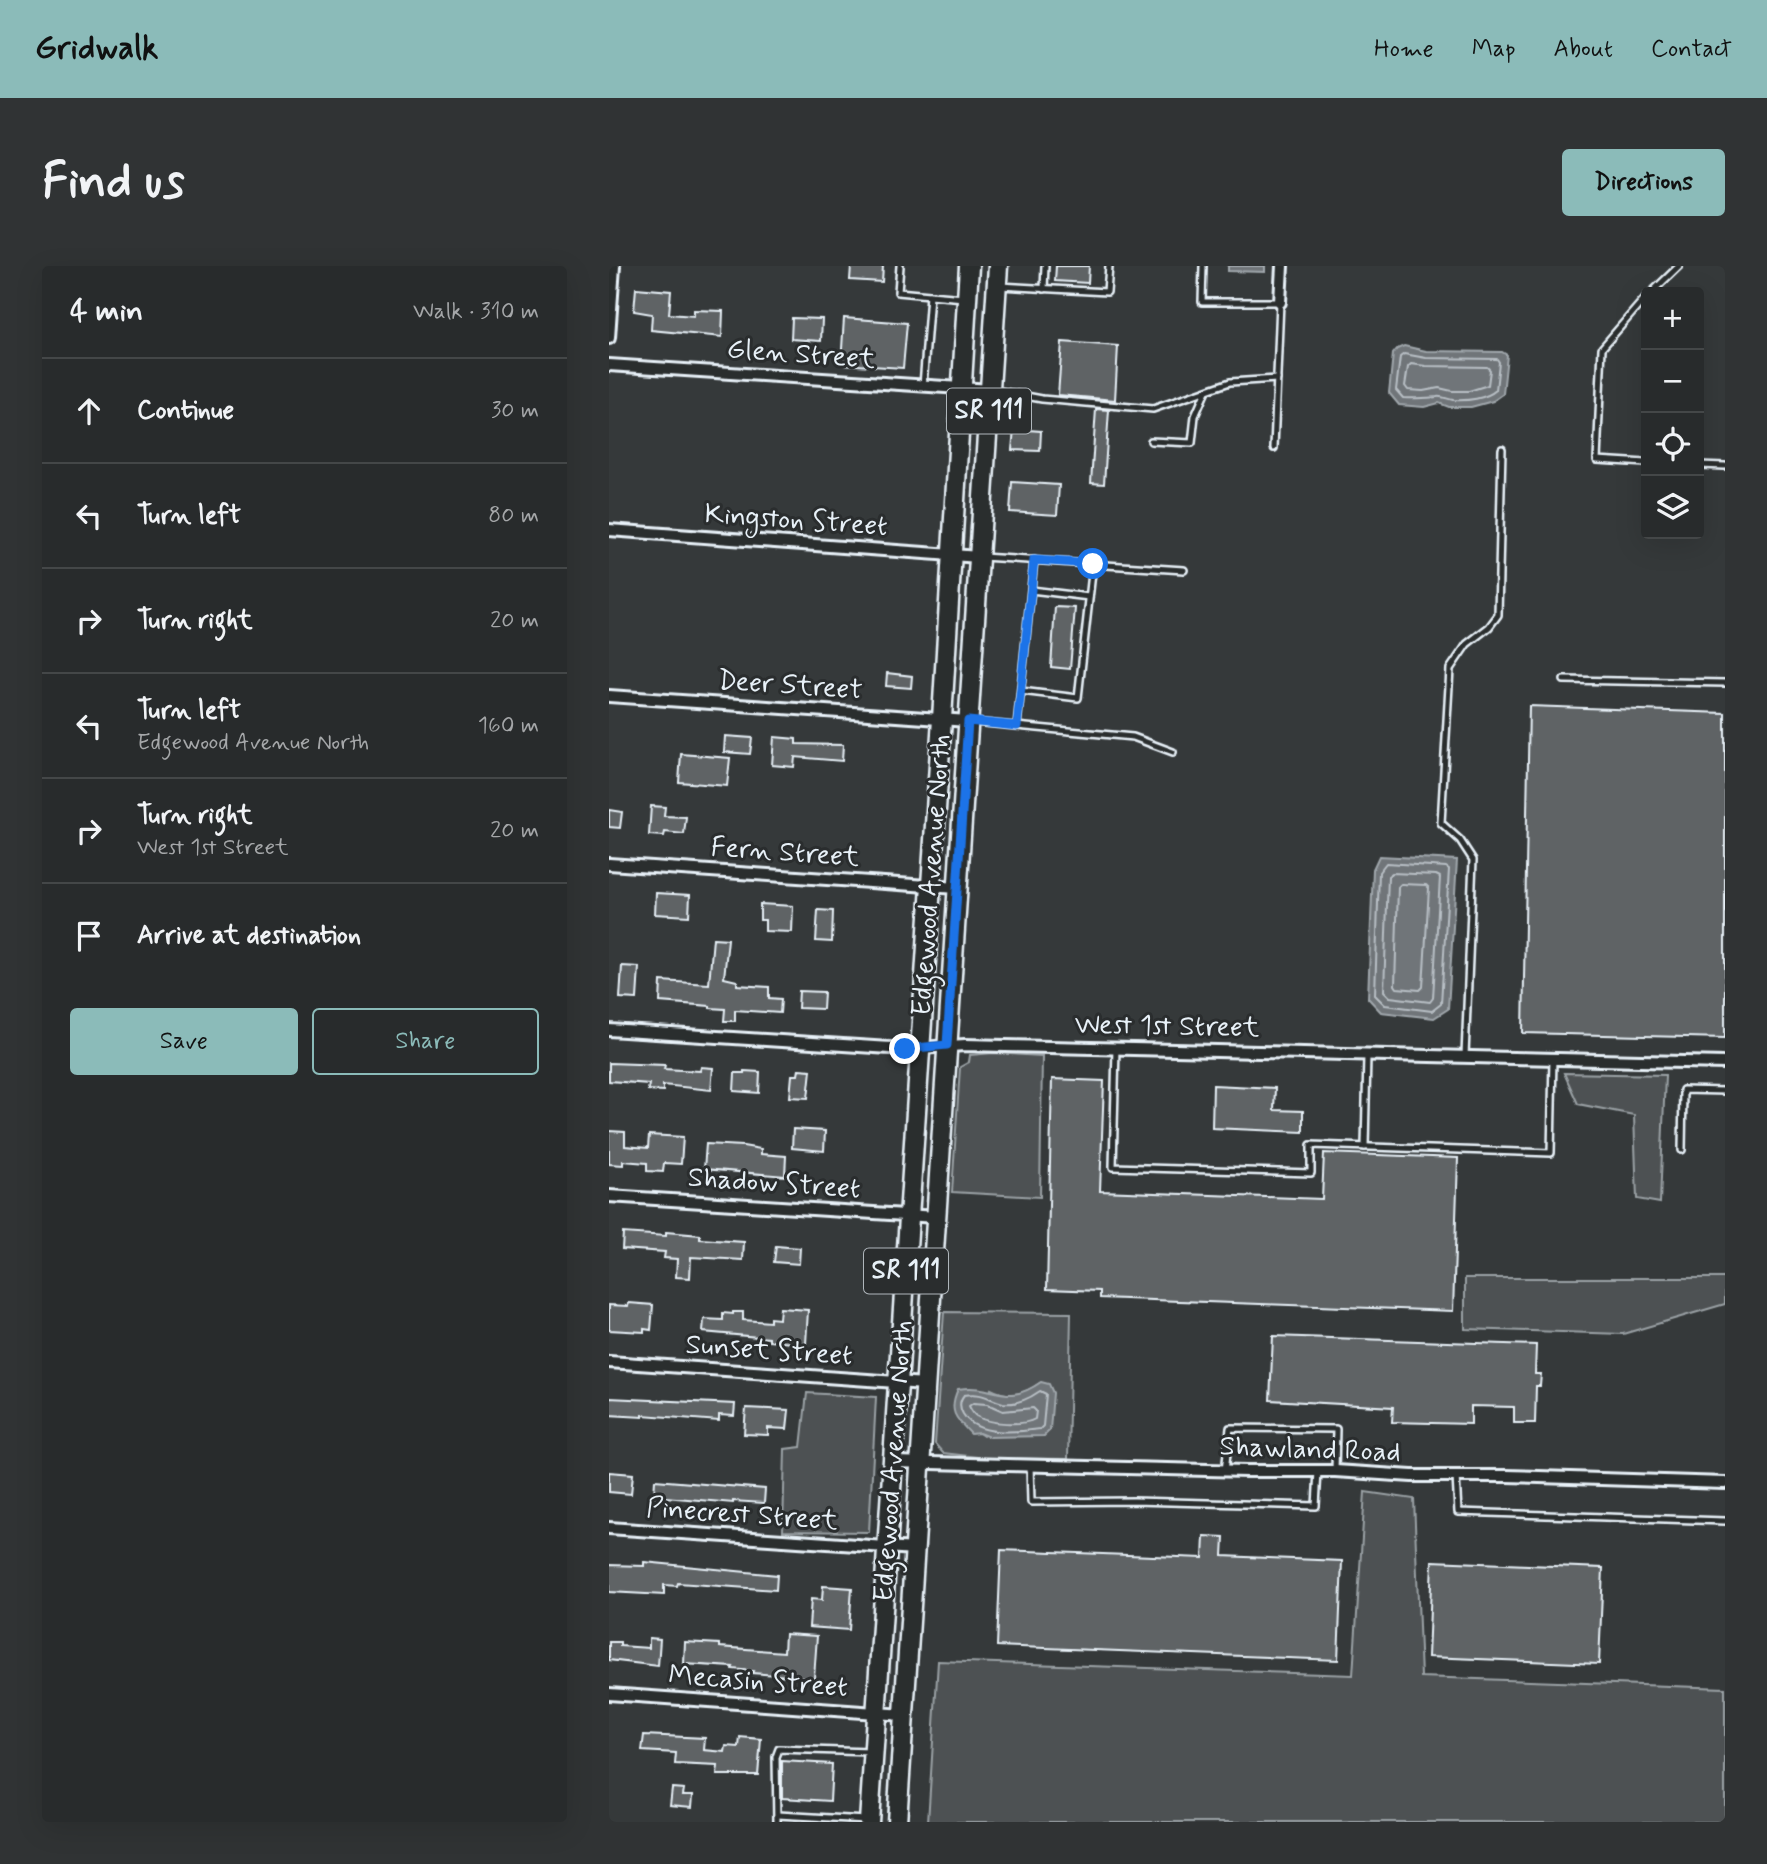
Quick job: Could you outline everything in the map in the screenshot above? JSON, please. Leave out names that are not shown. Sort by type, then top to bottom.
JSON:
[{"type":"main road","name":"Edgewood Avenue North","points":[[869,1821],[942,719],[969,266]]},
{"type":"main road","name":"Edgewood Avenue North","points":[[897,1822],[998,266]]},
{"type":"street","points":[[609,338],[614,266]]},
{"type":"street","points":[[1280,302],[1282,266]]},
{"type":"street","name":"Glen Street","points":[[609,365],[991,390]]},
{"type":"street","name":"Kingston Street","points":[[609,530],[979,557]]},
{"type":"street","name":"Deer Street","points":[[609,696],[968,721]]},
{"type":"street","name":"Fern Street","points":[[609,864],[957,888]]},
{"type":"street","name":"West 1st Street","points":[[609,1030],[905,1049],[947,1045],[1725,1063]]},
{"type":"street","name":"Shadow Street","points":[[609,1196],[936,1217]]},
{"type":"street","name":"Sunset Street","points":[[609,1362],[925,1384]]},
{"type":"street","name":"Shawland Road","points":[[893,1462],[1225,1471],[1335,1471],[1412,1476],[1725,1483]]},
{"type":"street","name":"Pinecrest Street","points":[[609,1528],[915,1549]]},
{"type":"street","name":"Mecasin Street","points":[[609,1694],[904,1715]]},
{"type":"lane","points":[[899,266],[898,292],[967,298]]},
{"type":"lane","points":[[1044,289],[1045,266]]},
{"type":"lane","points":[[997,286],[1107,292],[1108,266]]},
{"type":"lane","points":[[1203,266],[1202,302],[1280,302],[1274,448]]},
{"type":"lane","points":[[1656,287],[1679,266]]},
{"type":"lane","points":[[923,386],[930,295]]},
{"type":"lane","points":[[1641,303],[1602,348],[1597,460],[1641,463]]},
{"type":"lane","points":[[991,390],[1042,399],[1153,409],[1230,382],[1277,379]]},
{"type":"lane","points":[[1151,441],[1192,443],[1195,415],[1206,391]]},
{"type":"lane","points":[[1465,1056],[1473,860],[1460,840],[1441,823],[1450,669],[1467,645],[1489,627],[1498,615],[1502,449]]},
{"type":"lane","points":[[1704,465],[1725,466]]},
{"type":"lane","points":[[979,557],[1184,570]]},
{"type":"lane","points":[[1017,726],[1034,560]]},
{"type":"lane","points":[[1021,691],[1078,698],[1093,564]]},
{"type":"lane","points":[[1031,590],[1089,597]]},
{"type":"lane","points":[[1564,680],[1725,683]]},
{"type":"lane","points":[[968,721],[1133,737],[1173,752]]},
{"type":"lane","points":[[1116,1048],[1113,1167],[1311,1173],[1311,1145],[1551,1153],[1553,1059]]},
{"type":"lane","points":[[1365,1147],[1367,1054]]},
{"type":"lane","points":[[1682,1150],[1683,1090],[1725,1091]]},
{"type":"lane","points":[[1225,1471],[1230,1428],[1336,1429],[1335,1471]]},
{"type":"lane","points":[[1030,1465],[1031,1502],[1134,1500],[1316,1506],[1318,1471]]},
{"type":"lane","points":[[1456,1476],[1458,1513],[1725,1521]]},
{"type":"lane","points":[[869,1821],[778,1819],[775,1800],[776,1757],[779,1749],[873,1752]]},
{"type":"shaded area","points":[[993,1053],[1042,1056],[1040,1197],[952,1192],[960,1067],[969,1062],[970,1055]]},
{"type":"shaded area","points":[[1564,1073],[1665,1075],[1660,1203],[1637,1199],[1634,1115],[1578,1104]]},
{"type":"shaded area","points":[[1465,1278],[1725,1278],[1725,1304],[1623,1334],[1465,1329]]},
{"type":"shaded area","points":[[944,1312],[1071,1313],[1068,1459],[986,1458],[943,1453],[935,1444]],"holes":[[[1041,1382],[983,1436],[979,1433],[991,1389],[1005,1394],[1017,1394]]]},
{"type":"shaded area","points":[[807,1393],[876,1397],[869,1532],[783,1531],[785,1449],[801,1447]]},
{"type":"shaded area","points":[[1365,1492],[1414,1499],[1421,1677],[1725,1688],[1725,1822],[928,1822],[938,1661],[1353,1675]]},
{"type":"water","points":[[1228,266],[1265,266],[1265,272],[1228,271]]},
{"type":"water","points":[[1404,346],[1426,351],[1502,352],[1507,355],[1503,394],[1493,401],[1471,407],[1449,407],[1439,403],[1424,407],[1399,405],[1389,393],[1393,354]]},
{"type":"water","points":[[1379,856],[1457,860],[1448,1009],[1434,1018],[1381,1012],[1368,998],[1373,869]]},
{"type":"water","points":[[1041,1382],[1049,1384],[1053,1393],[1050,1430],[1044,1436],[989,1437],[979,1433],[971,1434],[953,1409],[958,1389],[982,1389],[1009,1394],[1028,1390]]},
{"type":"building","points":[[851,266],[883,266],[882,282],[850,280]]},
{"type":"building","points":[[1056,266],[1089,266],[1088,283],[1055,281]]},
{"type":"building","points":[[636,288],[671,291],[669,314],[694,316],[694,310],[723,311],[722,337],[651,330],[652,314],[634,311]]},
{"type":"building","points":[[792,318],[822,319],[821,341],[791,339]]},
{"type":"building","points":[[844,318],[907,323],[903,368],[841,364]]},
{"type":"building","points":[[1062,342],[1118,346],[1115,400],[1058,395]]},
{"type":"building","points":[[1096,409],[1109,410],[1104,484],[1091,483]]},
{"type":"building","points":[[1014,429],[1041,431],[1040,451],[1012,450]]},
{"type":"building","points":[[1012,482],[1059,485],[1057,515],[1010,512]]},
{"type":"building","points":[[1055,607],[1075,608],[1070,669],[1051,667]]},
{"type":"building","points":[[887,673],[912,676],[911,688],[886,686]]},
{"type":"building","points":[[1529,706],[1725,713],[1725,1038],[1523,1033]]},
{"type":"building","points":[[725,736],[752,738],[750,754],[724,752]]},
{"type":"building","points":[[774,737],[796,739],[796,744],[843,745],[842,761],[795,757],[794,767],[772,765]]},
{"type":"building","points":[[681,754],[730,758],[727,786],[679,782]]},
{"type":"building","points":[[651,806],[665,807],[664,816],[686,817],[684,834],[665,832],[664,836],[649,835]]},
{"type":"building","points":[[609,810],[622,812],[620,828],[609,827]]},
{"type":"building","points":[[656,893],[690,895],[689,916],[655,914]]},
{"type":"building","points":[[760,904],[793,906],[792,932],[765,931],[765,920],[760,920]]},
{"type":"building","points":[[818,910],[833,911],[832,942],[816,941]]},
{"type":"building","points":[[713,938],[728,939],[724,978],[737,981],[737,985],[769,987],[769,998],[781,999],[780,1013],[735,1010],[735,1021],[724,1021],[725,1009],[660,1002],[661,981],[709,984]]},
{"type":"building","points":[[622,966],[639,967],[637,999],[620,998]]},
{"type":"building","points":[[799,991],[824,992],[823,1009],[798,1008]]},
{"type":"building","points":[[609,1063],[665,1065],[664,1069],[700,1071],[701,1067],[713,1068],[711,1090],[663,1085],[663,1091],[648,1090],[649,1084],[609,1081]]},
{"type":"building","points":[[799,1069],[811,1070],[808,1098],[790,1097],[792,1075],[798,1075]]},
{"type":"building","points":[[760,1072],[759,1093],[734,1091],[735,1073]]},
{"type":"building","points":[[1052,1079],[1104,1081],[1100,1191],[1322,1199],[1324,1153],[1458,1158],[1453,1311],[1100,1298],[1100,1291],[1047,1289]]},
{"type":"building","points":[[1213,1085],[1275,1088],[1274,1110],[1303,1111],[1303,1132],[1212,1128]]},
{"type":"building","points":[[793,1129],[825,1131],[824,1151],[792,1148]]},
{"type":"building","points":[[609,1131],[625,1132],[625,1146],[648,1148],[649,1135],[683,1137],[681,1164],[664,1163],[663,1172],[647,1171],[647,1163],[623,1161],[623,1165],[609,1164]]},
{"type":"building","points":[[706,1144],[743,1146],[761,1149],[761,1154],[786,1156],[785,1176],[704,1169]]},
{"type":"building","points":[[666,1232],[700,1235],[700,1239],[744,1242],[743,1260],[691,1257],[690,1278],[676,1277],[677,1259],[664,1258],[665,1252],[622,1249],[623,1233],[666,1236]]},
{"type":"building","points":[[776,1246],[800,1248],[799,1264],[774,1262]]},
{"type":"building","points":[[629,1303],[653,1305],[651,1330],[609,1330],[609,1305],[628,1306]]},
{"type":"building","points":[[780,1308],[808,1310],[806,1344],[703,1332],[704,1319],[723,1320],[723,1313],[743,1312],[743,1320],[770,1322],[770,1318],[779,1319]]},
{"type":"building","points":[[1273,1336],[1536,1345],[1535,1374],[1541,1374],[1540,1386],[1536,1386],[1535,1423],[1514,1423],[1514,1407],[1471,1406],[1471,1424],[1392,1422],[1393,1407],[1270,1400]]},
{"type":"building","points":[[609,1398],[735,1404],[734,1416],[719,1415],[719,1421],[609,1415]]},
{"type":"building","points":[[746,1408],[789,1410],[787,1429],[768,1428],[768,1435],[744,1434]]},
{"type":"building","points":[[609,1472],[633,1474],[631,1494],[609,1492]]},
{"type":"building","points":[[655,1480],[765,1489],[764,1503],[654,1496]]},
{"type":"building","points":[[1204,1536],[1224,1537],[1223,1556],[1342,1561],[1338,1660],[997,1646],[1001,1550],[1203,1558]]},
{"type":"building","points":[[1432,1561],[1603,1568],[1599,1664],[1428,1657]]},
{"type":"building","points":[[644,1562],[777,1575],[776,1590],[678,1583],[677,1586],[664,1585],[664,1595],[609,1592],[609,1565],[644,1566]]},
{"type":"building","points":[[823,1586],[852,1588],[849,1630],[809,1627],[811,1599],[822,1600]]},
{"type":"building","points":[[785,1634],[817,1636],[814,1678],[752,1673],[753,1671],[732,1669],[733,1667],[684,1664],[685,1642],[784,1652]]},
{"type":"building","points":[[649,1638],[660,1639],[658,1666],[609,1660],[609,1642],[620,1642],[620,1646],[649,1648]]},
{"type":"building","points":[[644,1735],[705,1738],[704,1750],[725,1752],[726,1746],[739,1747],[740,1737],[761,1739],[758,1775],[717,1775],[718,1766],[675,1764],[676,1753],[642,1751]]},
{"type":"building","points":[[782,1761],[832,1764],[830,1801],[782,1798]]},
{"type":"building","points":[[672,1788],[684,1789],[683,1795],[693,1795],[692,1807],[670,1805]]},
{"type":"route","points":[[905,1049],[947,1045],[968,721],[1017,726],[1034,560],[1093,564]]}]
